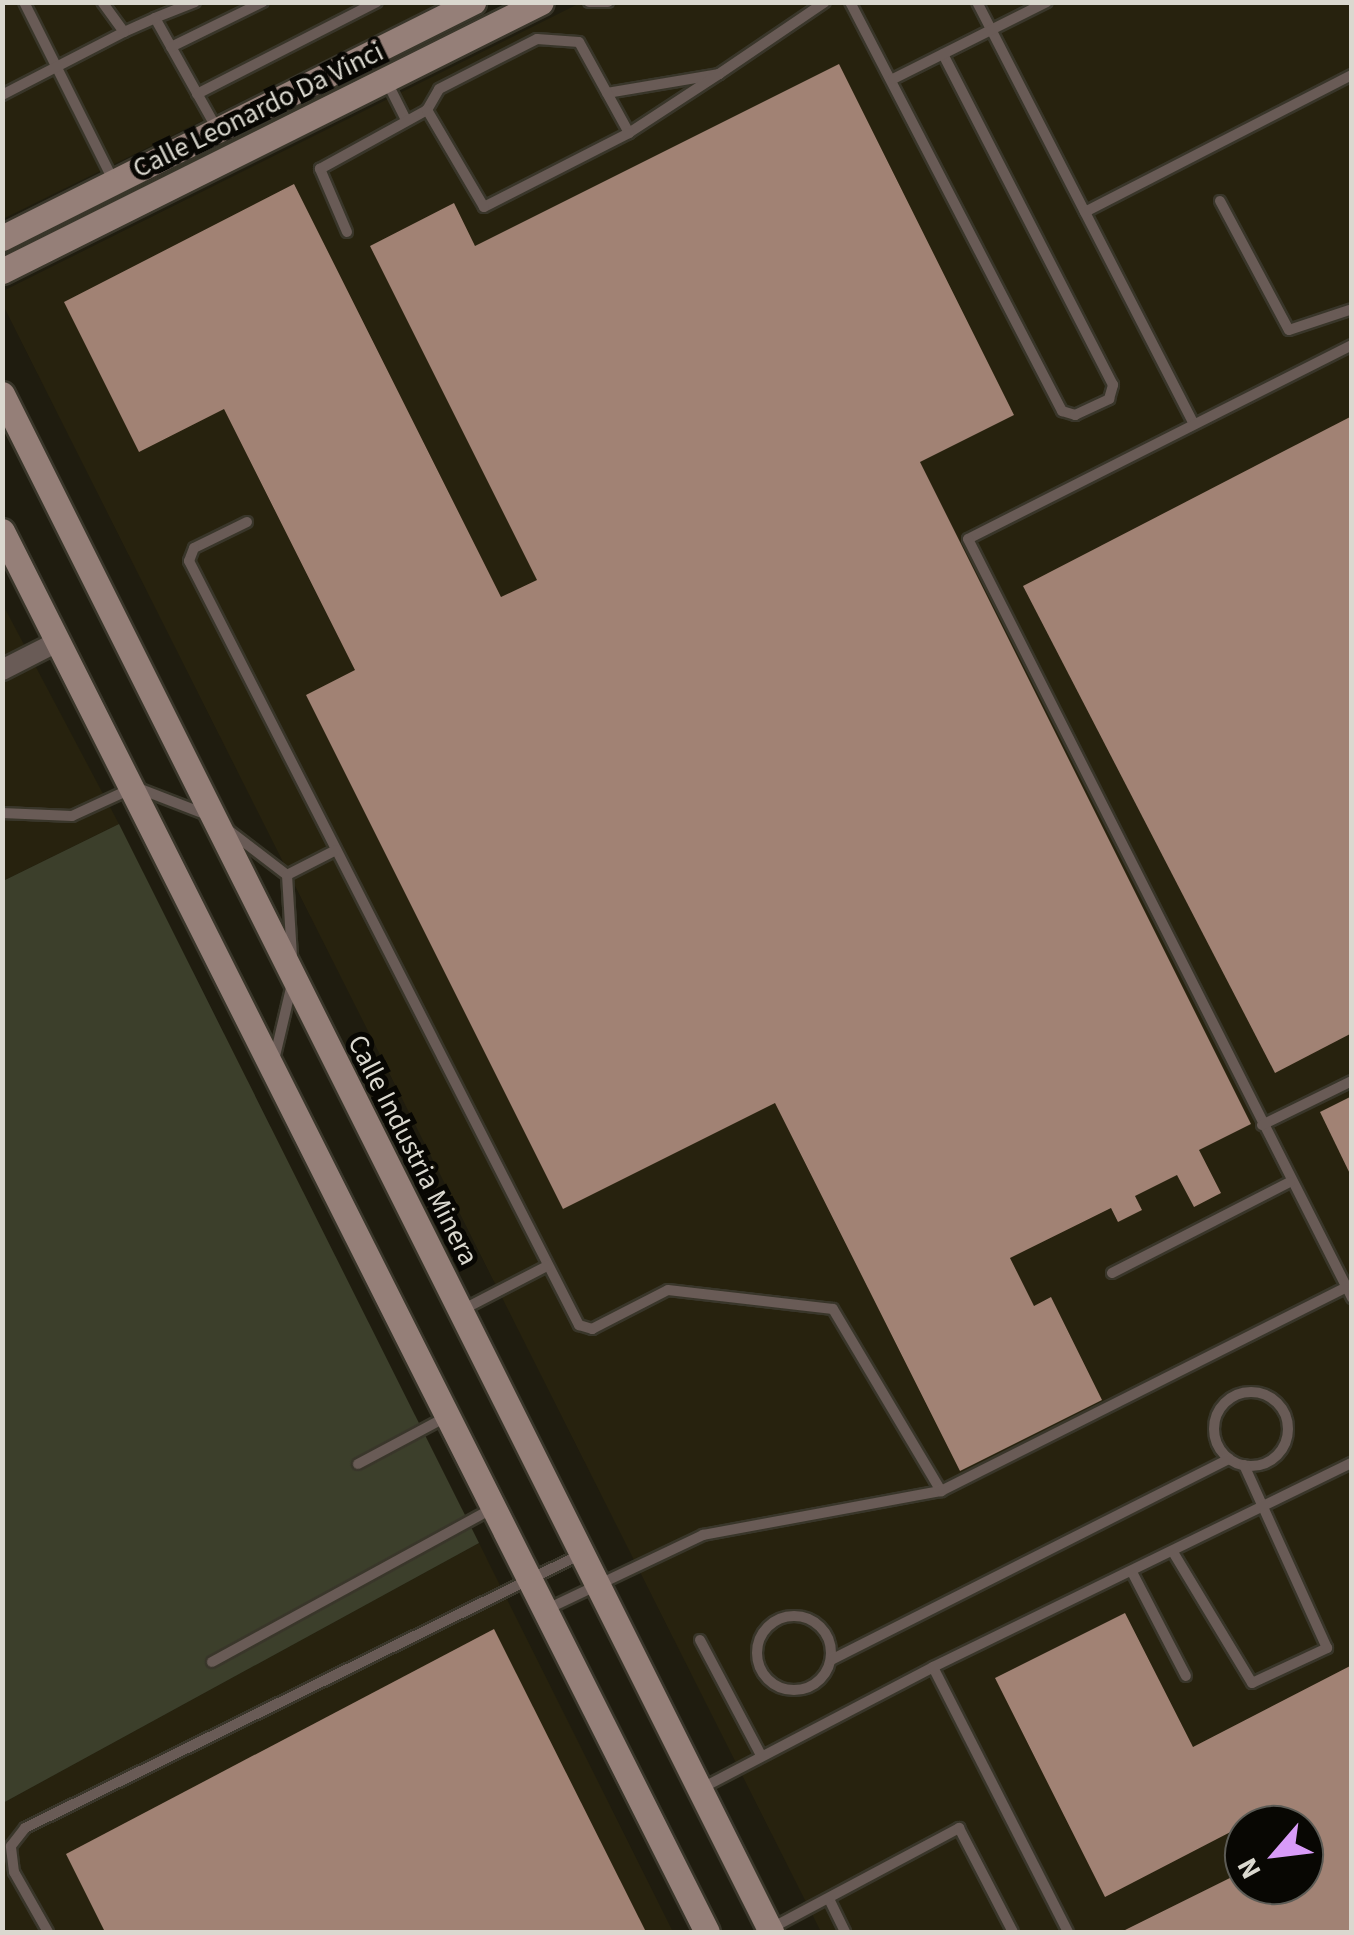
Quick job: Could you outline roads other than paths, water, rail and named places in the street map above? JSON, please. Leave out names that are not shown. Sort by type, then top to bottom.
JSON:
[{"type":"main road","name":"Calle Leonardo Da Vinci","points":[[2,238],[473,2]]},
{"type":"main road","name":"Calle Leonardo Da Vinci","points":[[2,271],[538,3]]},
{"type":"main road","name":"Calle Industria Minera","points":[[2,394],[581,1554],[702,1788],[768,1931]]},
{"type":"main road","points":[[2,531],[135,787],[707,1932]]},
{"type":"street","points":[[2,670],[57,642]]},
{"type":"lane","points":[[24,2],[114,183]]},
{"type":"lane","points":[[102,2],[124,32]]},
{"type":"lane","points":[[2,96],[124,32],[196,2]]},
{"type":"lane","points":[[171,48],[264,2]]},
{"type":"lane","points":[[197,94],[377,2]]},
{"type":"lane","points":[[590,2],[608,2]]},
{"type":"lane","points":[[426,110],[484,207],[629,133],[826,2]]},
{"type":"lane","points":[[850,2],[1062,411],[1075,416],[1109,399],[1113,386],[943,54]]},
{"type":"lane","points":[[977,2],[1193,423]]},
{"type":"lane","points":[[893,79],[1047,2]]},
{"type":"lane","points":[[155,18],[219,132]]},
{"type":"lane","points":[[347,232],[320,169],[426,110],[439,89],[542,38],[575,38],[629,133]]},
{"type":"lane","points":[[607,93],[719,74]]},
{"type":"lane","points":[[1086,212],[1352,75]]},
{"type":"lane","points":[[386,81],[406,120]]},
{"type":"lane","points":[[1220,201],[1289,330],[1352,309]]},
{"type":"lane","points":[[546,1609],[596,1581],[703,1535],[941,1491],[1348,1292],[968,539],[1352,345]]},
{"type":"lane","points":[[247,522],[194,548],[190,561],[584,1330],[668,1290],[833,1309],[941,1491]]},
{"type":"lane","points":[[2,813],[72,816],[135,787],[212,817],[288,874]]},
{"type":"lane","points":[[288,874],[336,850]]},
{"type":"lane","points":[[273,1066],[293,979],[288,874]]},
{"type":"lane","points":[[1262,1124],[1352,1081]]},
{"type":"lane","points":[[1112,1273],[1290,1182]]},
{"type":"lane","points":[[461,1310],[548,1266]]},
{"type":"lane","points":[[1243,1392],[1266,1395],[1284,1412],[1288,1436],[1275,1457],[1244,1465],[1229,1459],[1214,1427],[1222,1405],[1243,1392]]},
{"type":"lane","points":[[358,1464],[448,1416]]},
{"type":"lane","points":[[830,1660],[825,1632],[798,1616],[766,1629],[757,1651],[772,1683],[796,1690],[818,1681],[830,1660],[1229,1459]]},
{"type":"lane","points":[[702,1788],[933,1668],[1352,1463]]},
{"type":"lane","points":[[1173,1552],[1252,1683],[1284,1672],[1328,1643],[1244,1465]]},
{"type":"lane","points":[[212,1662],[495,1508]]},
{"type":"lane","points":[[48,1932],[14,1872],[11,1846],[25,1828],[581,1554]]},
{"type":"lane","points":[[1132,1572],[1186,1676]]},
{"type":"lane","points":[[700,1640],[762,1756]]},
{"type":"lane","points":[[933,1668],[1068,1932]]},
{"type":"lane","points":[[768,1931],[959,1828],[1013,1932]]},
{"type":"lane","points":[[828,1899],[846,1932]]}]
